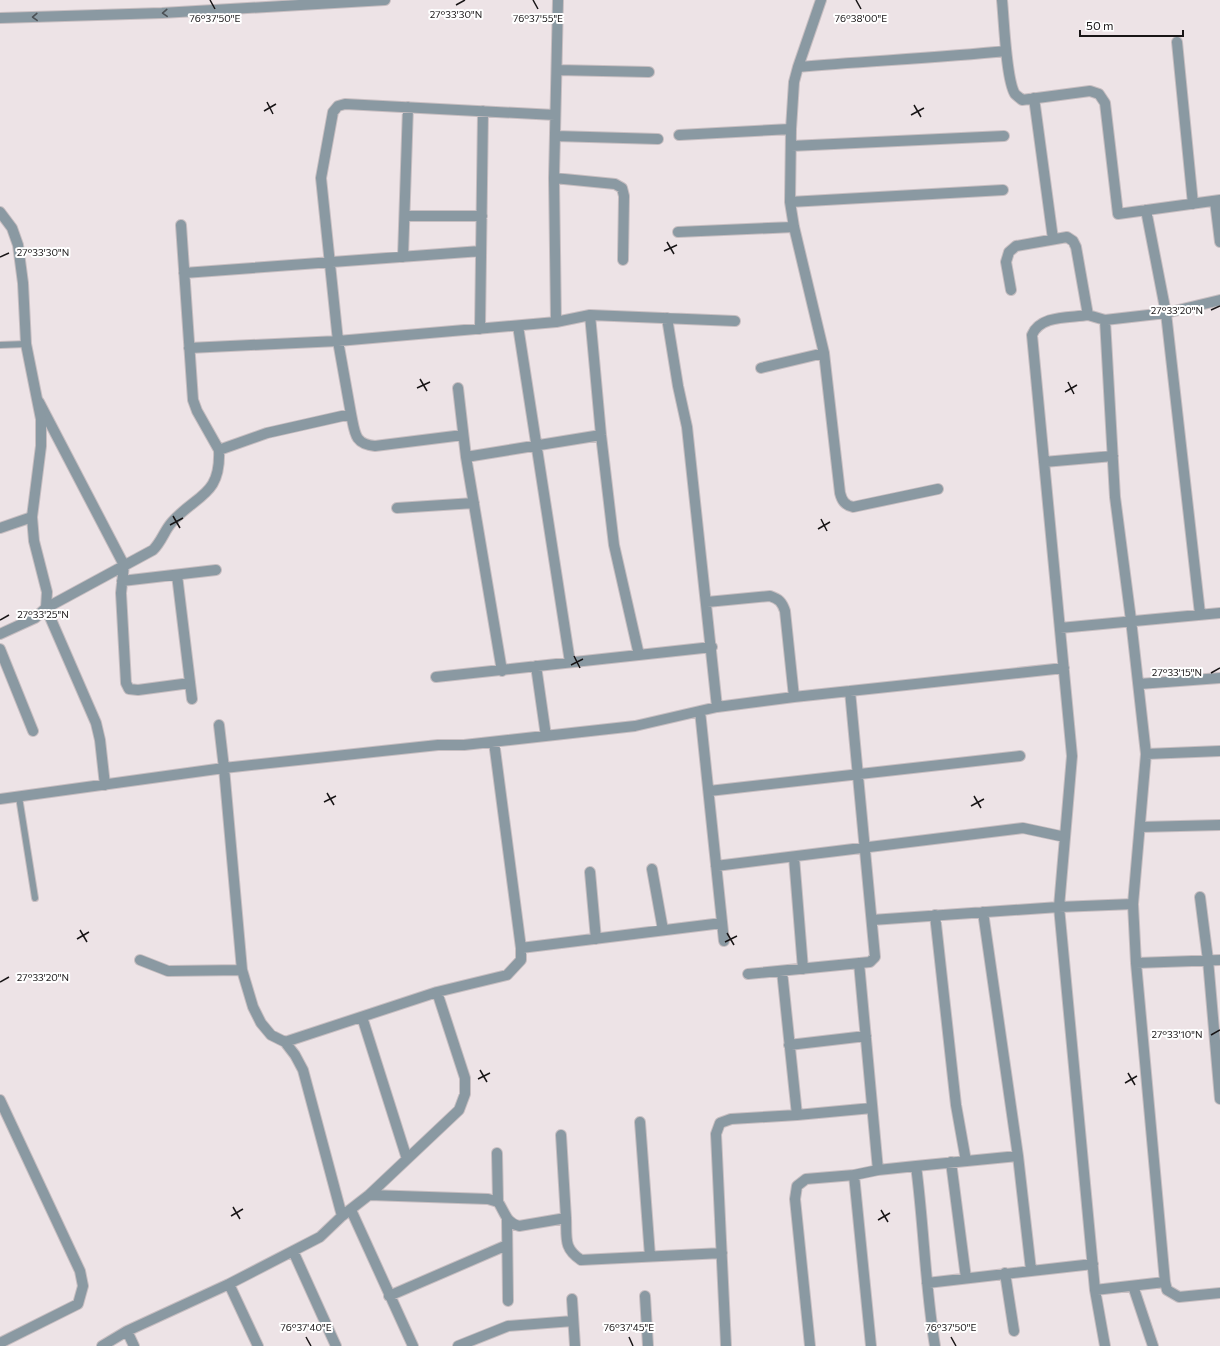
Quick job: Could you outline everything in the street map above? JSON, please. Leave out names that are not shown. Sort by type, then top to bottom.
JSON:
[{"type":"street","points":[[0,18],[162,13],[385,0]]},
{"type":"street","points":[[556,322],[554,178],[558,0]]},
{"type":"street","points":[[821,0],[794,82],[791,129],[790,202],[794,227],[824,353],[840,493],[842,501],[847,506],[854,507],[938,489]]},
{"type":"street","points":[[1002,0],[1006,52],[1013,89],[1016,95],[1022,100],[1090,91],[1099,94],[1105,103],[1118,214],[1217,200],[1220,242]]},
{"type":"street","points":[[1177,42],[1193,204]]},
{"type":"street","points":[[798,67],[891,59],[938,58],[1006,52]]},
{"type":"street","points":[[557,70],[649,72]]},
{"type":"street","points":[[1034,98],[1053,239]]},
{"type":"street","points":[[464,435],[376,446],[364,445],[356,438],[338,341],[322,178],[333,112],[338,106],[344,104],[555,115]]},
{"type":"street","points":[[403,258],[408,107]]},
{"type":"street","points":[[480,329],[483,111]]},
{"type":"street","points":[[679,135],[791,129]]},
{"type":"street","points":[[555,136],[658,138]]},
{"type":"street","points":[[791,146],[1004,136]]},
{"type":"street","points":[[554,178],[615,184],[622,188],[624,196],[623,260]]},
{"type":"street","points":[[790,202],[1003,190]]},
{"type":"street","points":[[1146,210],[1166,313],[1200,614]]},
{"type":"street","points":[[0,212],[12,228],[18,245],[24,283],[26,344],[39,402],[41,446],[32,517],[34,541],[47,592],[46,608],[96,723],[100,740],[105,786]]},
{"type":"street","points":[[404,216],[482,216]]},
{"type":"street","points":[[0,634],[35,618],[46,608],[153,550],[164,537],[172,522],[209,490],[218,472],[219,450],[197,411],[193,400],[181,225]]},
{"type":"street","points":[[678,232],[794,227]]},
{"type":"street","points":[[1011,290],[1006,262],[1009,252],[1016,246],[1067,237],[1073,240],[1076,247],[1088,316]]},
{"type":"street","points":[[184,273],[330,261],[403,258],[481,251]]},
{"type":"street","points":[[1105,1346],[1095,1290],[1059,907],[1072,756],[1032,335],[1035,328],[1045,321],[1088,316],[1105,320],[1166,313],[1220,300]]},
{"type":"street","points":[[590,315],[600,435],[614,545],[639,654]]},
{"type":"street","points":[[189,348],[338,341],[518,326],[556,322],[590,315],[735,321]]},
{"type":"street","points":[[667,318],[686,426],[712,647],[717,707]]},
{"type":"street","points":[[1105,320],[1115,497],[1132,620],[1146,754],[1133,904],[1136,963],[1165,1282],[1167,1290],[1179,1297],[1220,1293]]},
{"type":"street","points":[[518,326],[570,662]]},
{"type":"street","points":[[761,368],[824,353]]},
{"type":"street","points":[[458,388],[466,457],[502,671]]},
{"type":"street","points":[[39,402],[124,565],[121,593],[126,683],[129,689],[138,690],[190,683]]},
{"type":"street","points":[[219,450],[267,433],[351,414]]},
{"type":"street","points":[[466,457],[600,435]]},
{"type":"street","points":[[1044,462],[1113,456]]},
{"type":"street","points":[[397,508],[474,502]]},
{"type":"street","points":[[0,528],[32,517]]},
{"type":"street","points":[[122,581],[216,570]]},
{"type":"street","points":[[177,575],[192,699]]},
{"type":"street","points":[[707,602],[770,596],[778,599],[783,604],[794,697]]},
{"type":"street","points":[[1060,628],[1132,620],[1220,613]]},
{"type":"street","points":[[436,677],[712,647]]},
{"type":"street","points":[[0,649],[33,731]]},
{"type":"street","points":[[536,666],[546,736]]},
{"type":"street","points":[[0,799],[105,786],[224,768],[438,745],[464,745],[494,742],[635,726],[717,707],[850,690],[1064,668]]},
{"type":"street","points":[[1139,684],[1220,678]]},
{"type":"street","points":[[748,974],[870,962],[875,957],[850,690]]},
{"type":"street","points":[[700,711],[724,941]]},
{"type":"street","points":[[219,725],[242,970],[253,1007],[270,1036],[285,1042],[295,1055],[303,1070],[346,1213],[413,1346]]},
{"type":"street","points":[[285,1042],[437,992],[507,975],[521,960],[521,948],[494,742]]},
{"type":"street","points":[[1146,754],[1220,752]]},
{"type":"street","points":[[709,791],[1020,756]]},
{"type":"street","points":[[1140,827],[1220,826]]},
{"type":"street","points":[[716,866],[1023,828],[1065,837]]},
{"type":"street","points":[[794,856],[803,969]]},
{"type":"street","points":[[652,869],[664,930]]},
{"type":"street","points":[[590,872],[596,939]]},
{"type":"street","points":[[1200,897],[1208,960],[1220,1099]]},
{"type":"street","points":[[872,920],[1059,907],[1133,904]]},
{"type":"street","points":[[983,912],[1018,1156],[1031,1270]]},
{"type":"street","points":[[936,916],[956,1105],[966,1161]]},
{"type":"street","points":[[521,948],[722,923]]},
{"type":"street","points":[[140,960],[168,971],[242,970]]},
{"type":"street","points":[[1136,963],[1220,960]]},
{"type":"street","points":[[859,963],[878,1170]]},
{"type":"street","points":[[782,971],[797,1115]]},
{"type":"street","points":[[102,1346],[127,1331],[229,1284],[320,1237],[346,1213],[369,1195],[459,1110],[465,1094],[465,1078],[437,992]]},
{"type":"street","points":[[362,1017],[407,1159]]},
{"type":"street","points":[[789,1045],[866,1036]]},
{"type":"street","points":[[0,1100],[80,1271],[83,1286],[78,1304],[0,1343]]},
{"type":"street","points":[[726,1346],[716,1134],[720,1123],[731,1119],[872,1108]]},
{"type":"street","points":[[640,1122],[650,1256]]},
{"type":"street","points":[[561,1135],[567,1246],[573,1254],[581,1260],[722,1252]]},
{"type":"street","points":[[497,1153],[498,1202],[511,1224],[519,1226],[566,1218]]},
{"type":"street","points":[[810,1346],[794,1199],[797,1186],[806,1179],[854,1175],[878,1170],[951,1162],[1018,1156]]},
{"type":"street","points":[[951,1162],[966,1278]]},
{"type":"street","points":[[916,1166],[922,1211],[930,1316],[935,1346]]},
{"type":"street","points":[[854,1175],[871,1346]]},
{"type":"street","points":[[369,1195],[488,1199],[498,1202]]},
{"type":"street","points":[[507,1219],[508,1301]]},
{"type":"street","points":[[389,1296],[507,1245]]},
{"type":"street","points":[[293,1251],[336,1346]]},
{"type":"street","points":[[927,1283],[1093,1264]]},
{"type":"street","points":[[1005,1273],[1014,1331]]},
{"type":"street","points":[[1095,1290],[1165,1282]]},
{"type":"street","points":[[229,1284],[258,1346]]},
{"type":"street","points":[[1133,1286],[1153,1346]]},
{"type":"street","points":[[645,1296],[648,1346]]},
{"type":"street","points":[[572,1299],[575,1346]]},
{"type":"street","points":[[458,1346],[508,1326],[573,1321]]},
{"type":"street","points":[[127,1331],[134,1346]]},
{"type":"lane","points":[[0,344],[26,344]]},
{"type":"lane","points":[[19,797],[35,898]]}]
